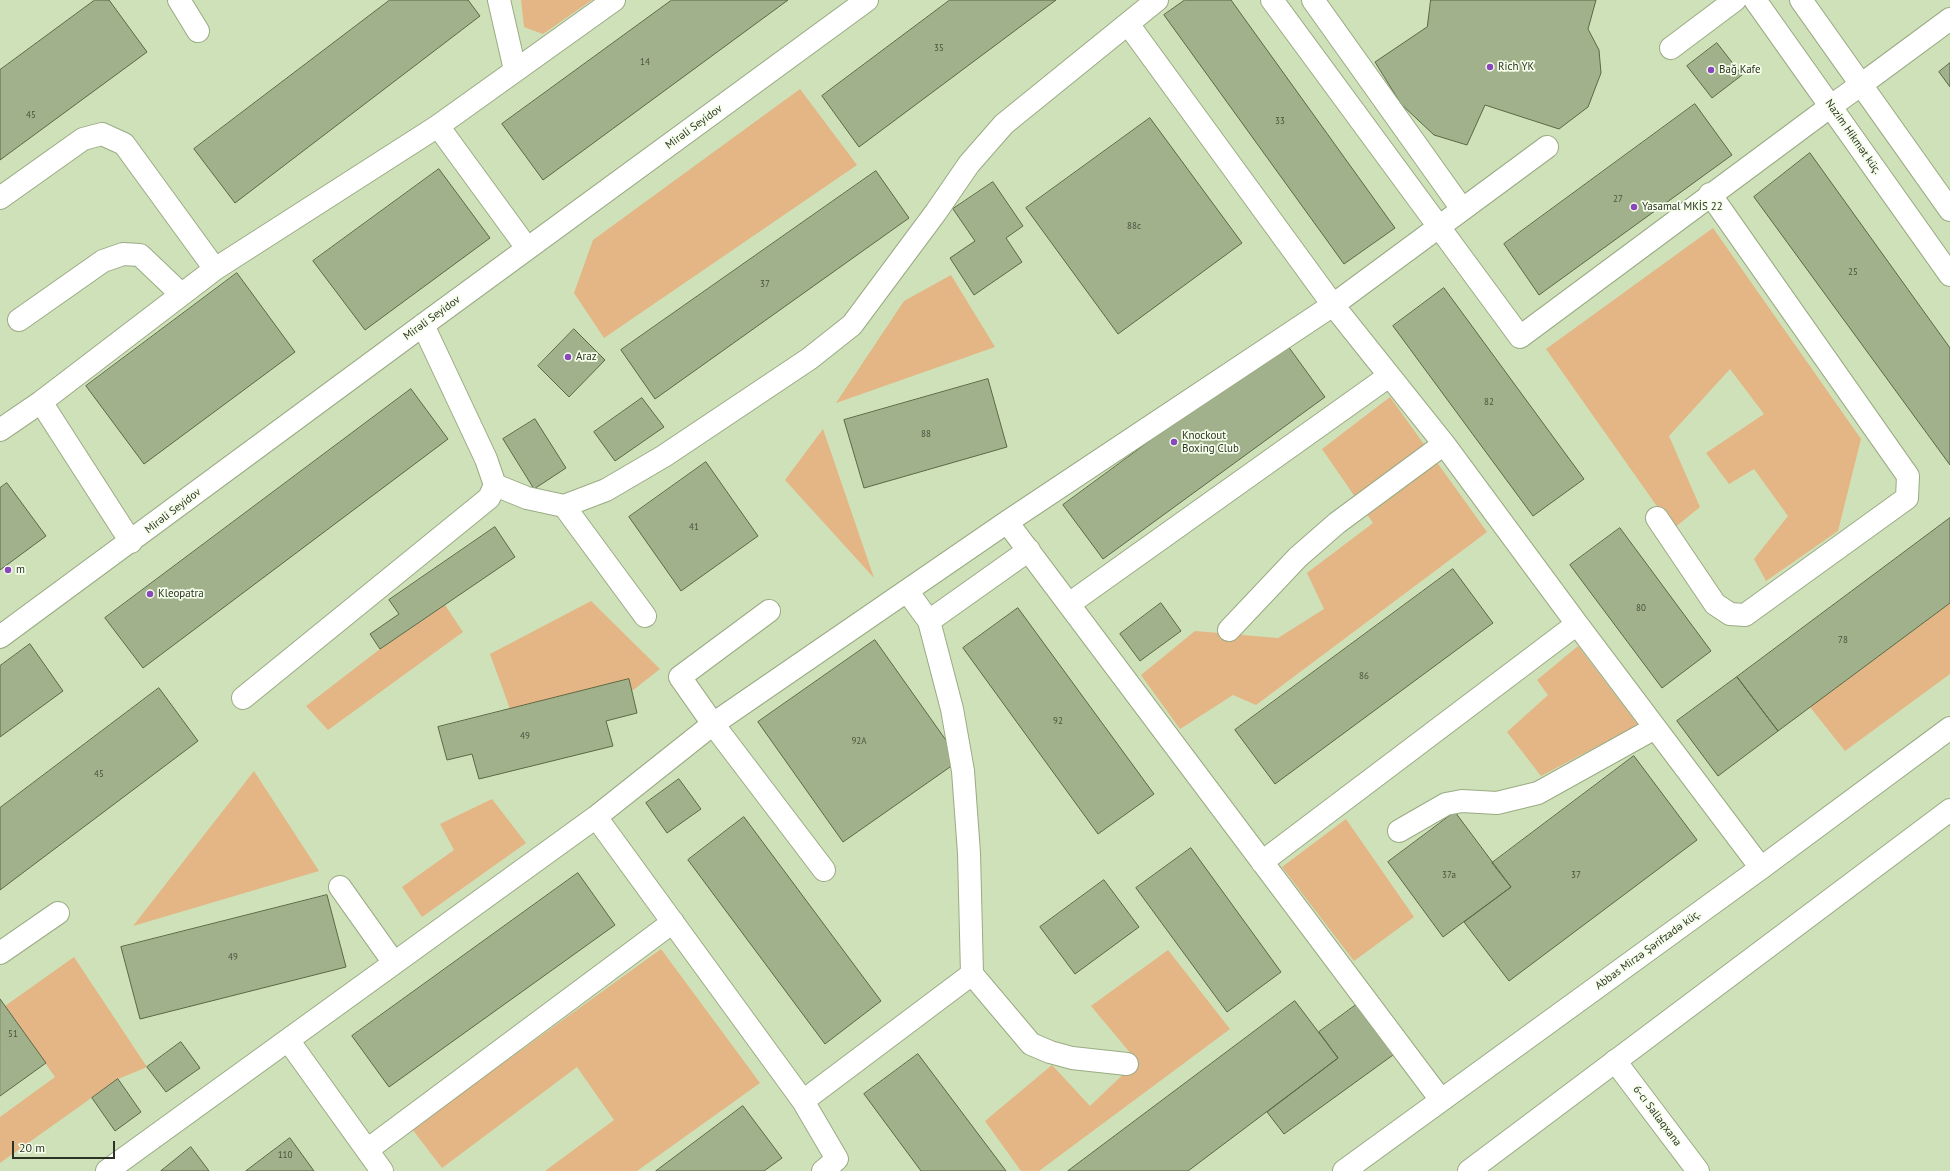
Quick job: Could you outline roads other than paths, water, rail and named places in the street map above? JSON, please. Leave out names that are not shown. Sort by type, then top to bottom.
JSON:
[{"type":"main road","points":[[179,0],[198,31]]},
{"type":"main road","points":[[499,0],[514,70]]},
{"type":"main road","points":[[0,430],[41,402],[181,294],[215,270],[438,126],[514,70],[614,0]]},
{"type":"main road","name":"Mirəli Seyidov","points":[[0,637],[131,542],[423,324],[866,0]]},
{"type":"main road","points":[[495,485],[527,498],[564,506],[606,490],[664,456],[809,359],[852,324],[936,212],[969,164],[1004,124],[1157,0]]},
{"type":"main road","points":[[1272,0],[1520,337],[1710,194],[1950,19]]},
{"type":"main road","points":[[1312,0],[1462,209]]},
{"type":"main road","points":[[1671,48],[1734,0]]},
{"type":"main road","name":"Nazim Hikmət küç.","points":[[1755,0],[1950,275]]},
{"type":"main road","points":[[1801,0],[1950,210]]},
{"type":"main road","points":[[1128,24],[1333,305],[1444,444],[1577,624],[1761,868]]},
{"type":"main road","points":[[438,126],[527,248]]},
{"type":"main road","points":[[0,198],[83,139],[102,134],[124,144],[215,270]]},
{"type":"main road","points":[[107,1171],[596,817],[713,724],[1007,522],[1333,305],[1547,147]]},
{"type":"main road","points":[[1657,518],[1715,604],[1730,614],[1745,615],[1907,498],[1908,476],[1710,194]]},
{"type":"main road","points":[[19,320],[103,261],[123,254],[140,255],[181,294]]},
{"type":"main road","points":[[243,698],[489,498],[495,485],[486,459],[423,324]]},
{"type":"main road","points":[[1069,604],[1389,376]]},
{"type":"main road","points":[[41,402],[131,542]]},
{"type":"main road","points":[[1229,630],[1298,558],[1337,523],[1444,444]]},
{"type":"main road","points":[[564,506],[645,616]]},
{"type":"main road","points":[[1007,522],[1441,1100]]},
{"type":"main road","points":[[929,621],[1029,550]]},
{"type":"main road","points":[[907,591],[929,621],[952,710],[963,771],[968,853],[972,974],[1031,1044],[1050,1052],[1072,1058],[1127,1064]]},
{"type":"main road","points":[[769,611],[680,677],[713,724],[824,870]]},
{"type":"main road","points":[[1262,862],[1577,624]]},
{"type":"main road","points":[[1399,832],[1446,804],[1462,801],[1497,804],[1538,793],[1655,728]]},
{"type":"main road","name":"Abbas Mirzə Şərifzadə küç.","points":[[1344,1171],[1761,868],[1950,728]]},
{"type":"main road","points":[[1469,1171],[1950,810]]},
{"type":"main road","points":[[596,817],[803,1101],[836,1167]]},
{"type":"main road","points":[[340,887],[394,963]]},
{"type":"main road","points":[[0,953],[58,913]]},
{"type":"main road","points":[[367,1150],[673,922]]},
{"type":"main road","points":[[803,1101],[972,974]]},
{"type":"main road","points":[[288,1040],[382,1171]]},
{"type":"main road","name":"6-cı Sallaqxana","points":[[1615,1062],[1698,1171]]},
{"type":"place","name":"Rich YK","points":[[1490,67]]},
{"type":"place","name":"Bağ Kafe","points":[[1711,70]]},
{"type":"place","name":"Yasamal MKİS 22","points":[[1634,207]]},
{"type":"place","name":"Araz","points":[[568,357]]},
{"type":"place","name":"Knockout Boxing Club","points":[[1174,442]]},
{"type":"place","name":"m","points":[[8,570]]},
{"type":"place","name":"Kleopatra","points":[[150,594]]}]
